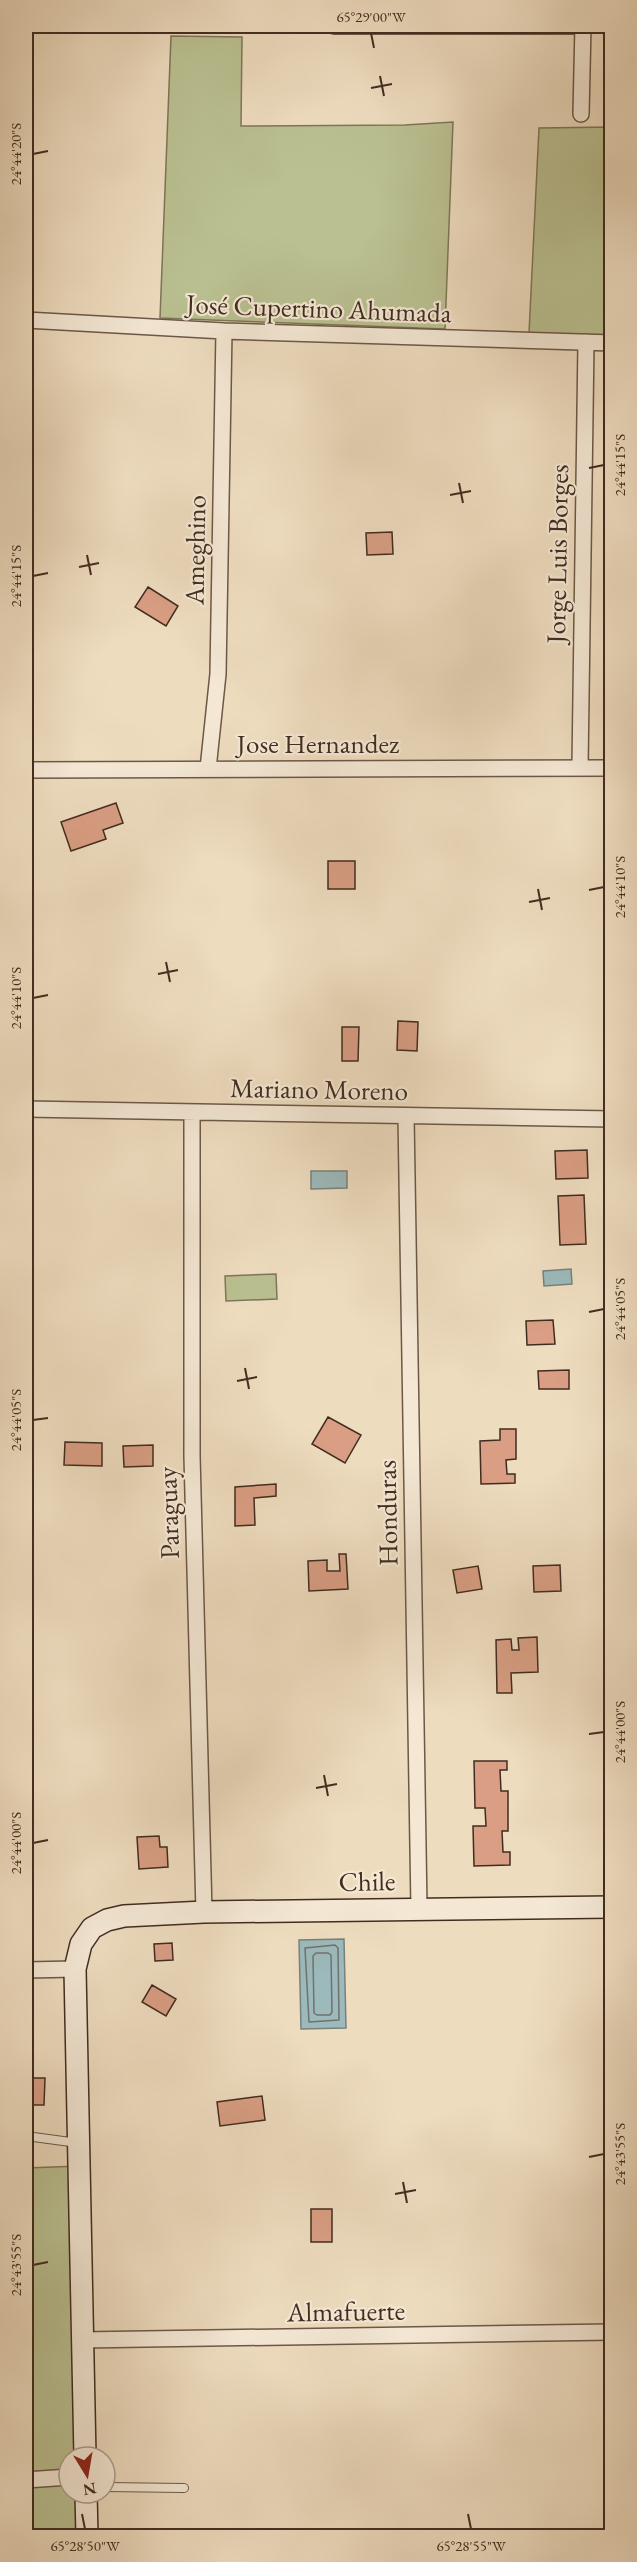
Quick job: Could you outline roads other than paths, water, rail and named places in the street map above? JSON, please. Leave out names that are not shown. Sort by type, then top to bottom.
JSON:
[{"type":"street","points":[[334,26],[583,26],[581,114]]},
{"type":"street","name":"José Cupertino Ahumada","points":[[26,320],[224,331],[612,343]]},
{"type":"street","name":"Ameghino","points":[[208,769],[218,674],[224,331]]},
{"type":"street","name":"Jorge Luis Borges","points":[[580,767],[586,342]]},
{"type":"street","name":"Jose Hernandez","points":[[26,770],[612,768]]},
{"type":"street","name":"Mariano Moreno","points":[[26,1109],[612,1119]]},
{"type":"street","name":"Paraguay","points":[[192,1112],[192,1456],[204,1912]]},
{"type":"street","name":"Honduras","points":[[406,1116],[419,1908]]},
{"type":"street","name":"Chile","points":[[84,2445],[75,1969],[81,1944],[92,1928],[107,1920],[124,1916],[204,1912],[612,1907]]},
{"type":"street","points":[[26,1970],[75,1969]]},
{"type":"street","name":"Almafuerte","points":[[82,2340],[612,2332]]},
{"type":"street","points":[[26,2480],[57,2478]]},
{"type":"street","points":[[86,2505],[87,2536]]},
{"type":"lane","points":[[26,2136],[79,2144]]},
{"type":"lane","points":[[117,2487],[184,2488]]},
{"type":"water","points":[[311,1171],[347,1171],[347,1188],[311,1189]]},
{"type":"water","points":[[571,1269],[572,1284],[544,1286],[543,1271]]},
{"type":"water","points":[[344,1939],[346,2028],[301,2029],[299,1940]]}]
